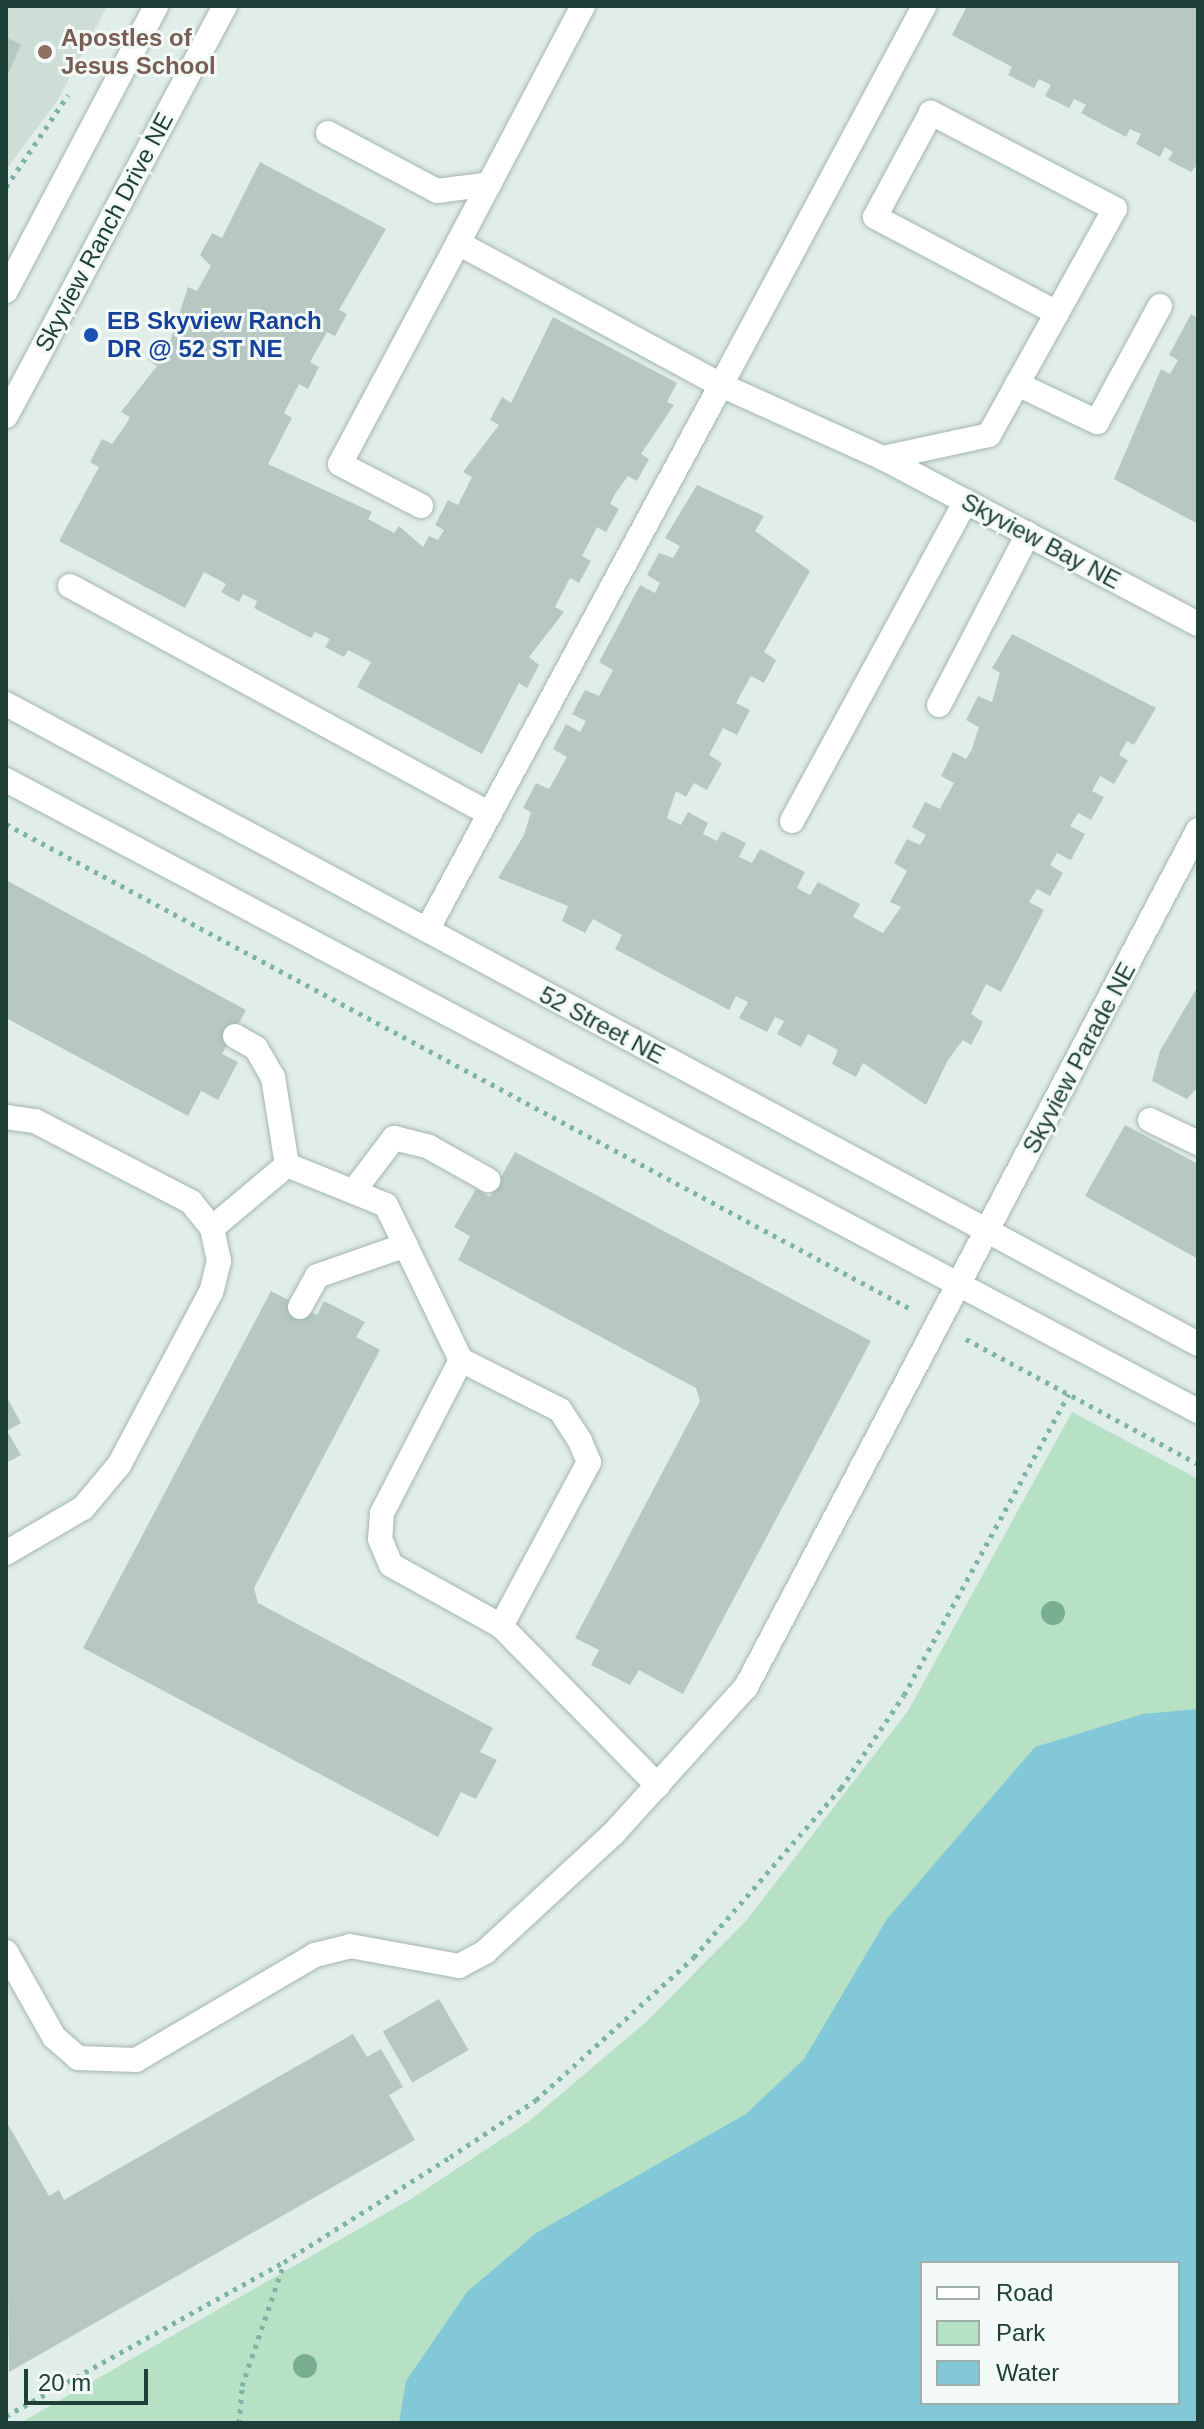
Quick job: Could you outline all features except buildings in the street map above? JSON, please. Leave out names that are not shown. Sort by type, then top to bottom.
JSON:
[{"type":"street","points":[[6,291],[156,6]]},
{"type":"street","name":"Skyview Ranch Drive NE","points":[[6,416],[225,6]]},
{"type":"street","points":[[421,506],[340,464],[583,6]]},
{"type":"street","points":[[427,930],[924,6]]},
{"type":"street","points":[[883,458],[989,435],[1115,209],[931,113],[875,217],[1057,313]]},
{"type":"street","points":[[328,133],[437,191],[490,184]]},
{"type":"street","name":"Skyview Bay NE","points":[[458,243],[721,385],[883,458],[1198,624]]},
{"type":"street","points":[[1017,384],[1097,422],[1160,306]]},
{"type":"street","points":[[792,821],[966,501]]},
{"type":"street","points":[[939,705],[1028,534]]},
{"type":"street","points":[[70,586],[490,814]]},
{"type":"street","name":"52 Street NE","points":[[6,704],[1198,1344]]},
{"type":"street","points":[[6,780],[1198,1411]]},
{"type":"street","name":"Skyview Parade NE","points":[[6,1952],[54,2037],[78,2058],[136,2060],[315,1955],[350,1946],[459,1966],[485,1952],[658,1786],[746,1687],[1198,830]]},
{"type":"street","points":[[235,1036],[256,1048],[273,1077],[287,1165]]},
{"type":"street","points":[[6,1117],[35,1121],[191,1202],[212,1228],[219,1261],[211,1292],[119,1465],[83,1508],[6,1553]]},
{"type":"street","points":[[1150,1120],[1198,1143]]},
{"type":"street","points":[[356,1188],[394,1138],[429,1147],[488,1180]]},
{"type":"street","points":[[287,1165],[356,1188],[386,1205],[461,1360],[560,1410],[589,1462],[501,1626]]},
{"type":"street","points":[[212,1228],[287,1165]]},
{"type":"street","points":[[300,1307],[317,1276],[406,1245]]},
{"type":"street","points":[[461,1360],[382,1513],[380,1539],[391,1565],[501,1626],[658,1786]]},
{"type":"path","points":[[6,187],[72,88]]},
{"type":"path","points":[[6,824],[1198,1464]]},
{"type":"path","points":[[6,2416],[284,2262],[536,2100],[673,1976],[771,1874],[904,1695],[1069,1394]]},
{"type":"path","points":[[239,2423],[242,2386],[284,2262]]},
{"type":"shaded area","name":"Apostles of Jesus School","points":[[6,6],[107,6],[59,98],[6,170]]},
{"type":"green space","points":[[1072,1412],[1198,1479],[1198,2423],[20,2423],[411,2199],[528,2122],[646,2022],[746,1921],[908,1711]]},
{"type":"water","points":[[1198,1709],[1198,2423],[399,2423],[406,2381],[467,2292],[536,2233],[746,2114],[804,2059],[887,1919],[1035,1747],[1143,1714]]},
{"type":"place","name":"Apostles of Jesus School","points":[[45,52]]},
{"type":"place","name":"EB Skyview Ranch DR @ 52 ST NE","points":[[91,335]]}]
